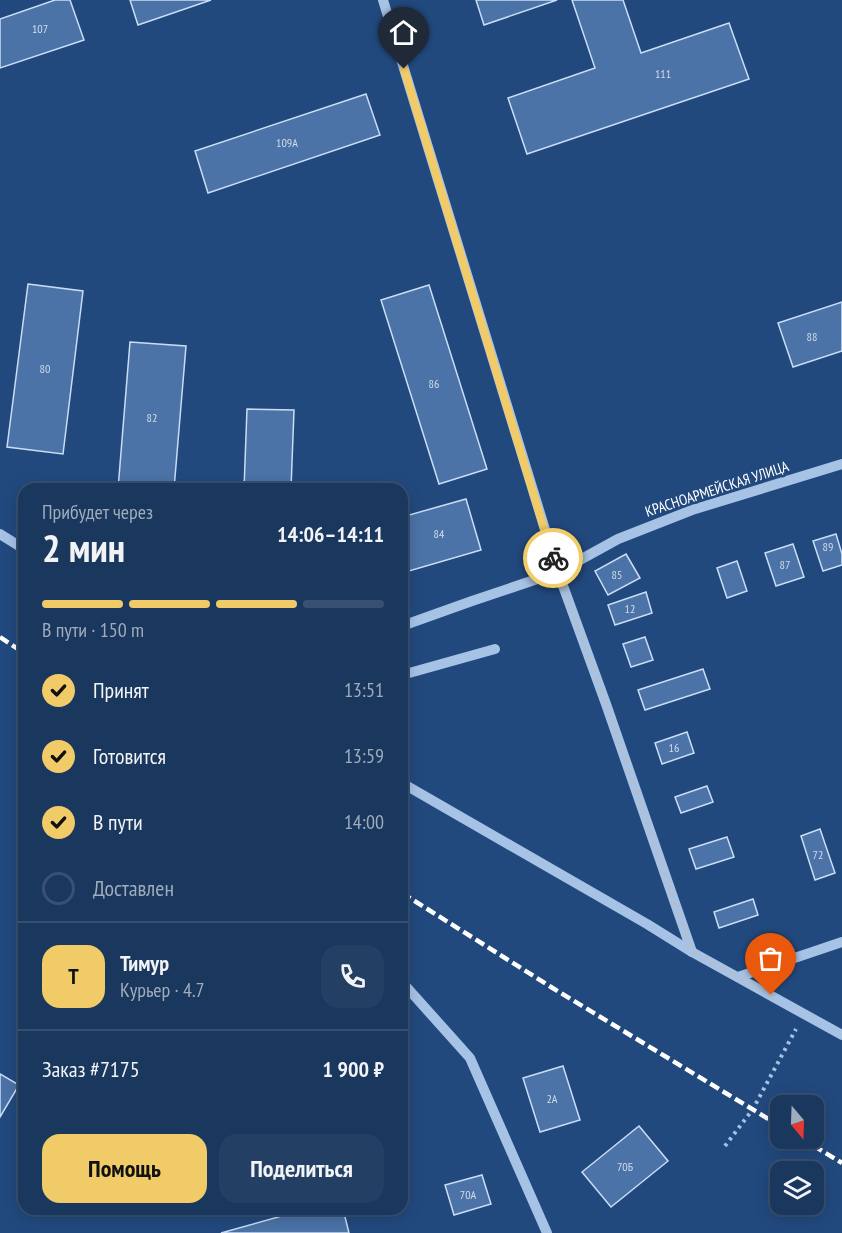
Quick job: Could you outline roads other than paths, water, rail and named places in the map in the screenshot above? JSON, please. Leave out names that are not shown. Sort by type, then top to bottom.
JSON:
[{"type":"street","points":[[383,0],[558,572],[692,952]]},
{"type":"street","name":"КРАСНОАРМЕЙСКАЯ УЛИЦА","points":[[408,625],[558,572],[618,539],[681,514],[842,464]]},
{"type":"street","points":[[0,534],[18,545]]},
{"type":"street","points":[[408,673],[495,649]]},
{"type":"street","points":[[408,786],[692,952],[842,1035]]},
{"type":"street","points":[[738,977],[842,942]]},
{"type":"street","points":[[408,989],[470,1058],[547,1233]]},
{"type":"railway","points":[[0,637],[18,649]]},
{"type":"railway","points":[[408,897],[770,1120]]},
{"type":"railway","points":[[819,1149],[842,1163]]}]
